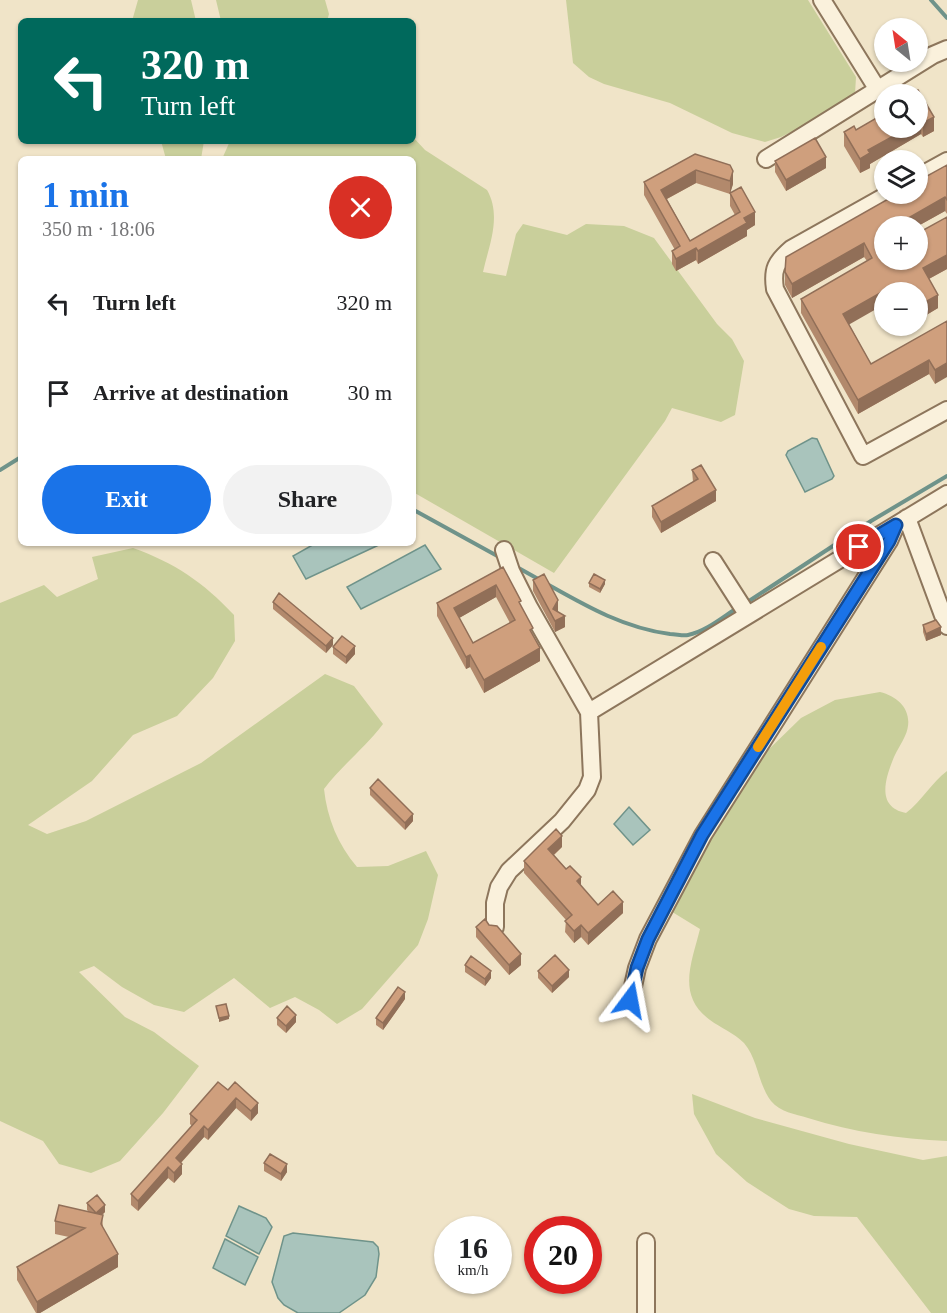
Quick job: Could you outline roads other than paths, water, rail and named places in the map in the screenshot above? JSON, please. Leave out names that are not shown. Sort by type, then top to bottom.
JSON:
[{"type":"street","points":[[822,0],[874,84]]},
{"type":"street","points":[[888,84],[947,49]]},
{"type":"street","points":[[766,159],[874,92]]},
{"type":"street","points":[[928,171],[947,161]]},
{"type":"street","points":[[874,202],[791,249],[780,258],[772,274],[775,289],[821,366],[863,456],[947,410]]},
{"type":"street","points":[[589,712],[743,608],[947,494]]},
{"type":"street","points":[[901,521],[947,626]]},
{"type":"street","points":[[630,1000],[637,968],[648,939],[702,835],[901,521]]},
{"type":"street","points":[[495,927],[495,903],[499,887],[509,871],[562,821],[587,790],[592,777],[589,712],[529,607],[511,571],[504,550]]},
{"type":"street","points":[[713,561],[743,608]]},
{"type":"street","points":[[646,1242],[646,1313]]},
{"type":"water","points":[[812,438],[817,439],[834,476],[805,492],[786,455],[788,451]]},
{"type":"water","points":[[425,545],[441,569],[361,609],[347,587]]},
{"type":"water","points":[[311,546],[377,546],[306,579],[293,556]]},
{"type":"water","points":[[629,807],[650,830],[633,845],[614,824]]},
{"type":"water","points":[[239,1206],[266,1218],[272,1227],[259,1254],[226,1236]]},
{"type":"water","points":[[293,1233],[373,1242],[378,1247],[379,1254],[376,1277],[365,1295],[339,1313],[298,1313],[284,1305],[278,1298],[272,1282],[284,1236]]},
{"type":"water","points":[[225,1239],[258,1257],[245,1285],[213,1268]]},
{"type":"waterway","points":[[931,0],[947,18]]},
{"type":"waterway","points":[[0,470],[18,459]]},
{"type":"waterway","points":[[746,603],[871,521],[947,476]]},
{"type":"waterway","points":[[416,511],[501,558]]},
{"type":"waterway","points":[[515,566],[540,580]]},
{"type":"waterway","points":[[547,584],[621,621],[670,634],[686,635],[701,631],[737,608]]}]
